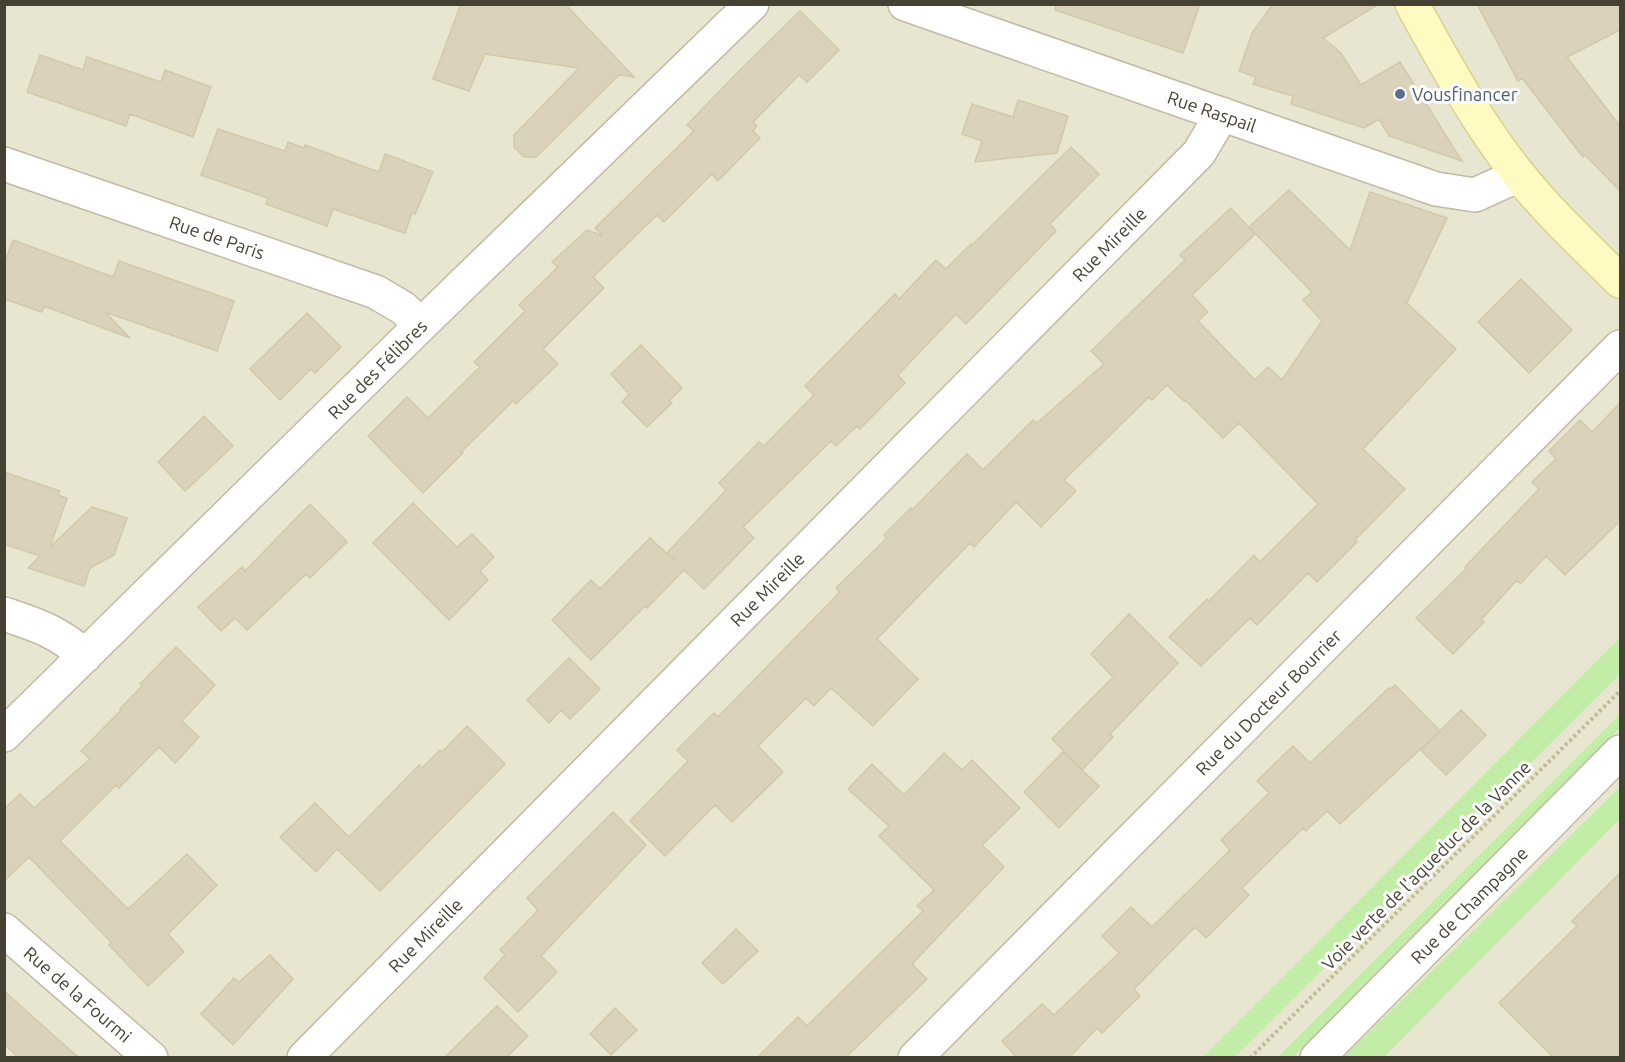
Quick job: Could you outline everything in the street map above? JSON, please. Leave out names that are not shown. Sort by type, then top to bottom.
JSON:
[{"type":"main road","points":[[1412,4],[1479,116],[1519,175],[1620,281]]},
{"type":"street","name":"Rue des Félibres","points":[[4,735],[752,4]]},
{"type":"street","name":"Rue Raspail","points":[[905,4],[1436,189],[1475,195],[1519,175]]},
{"type":"street","name":"Rue Mireille","points":[[304,1058],[1199,153],[1222,114]]},
{"type":"street","name":"Rue de Paris","points":[[4,164],[376,292],[403,308],[421,325]]},
{"type":"street","name":"Rue du Docteur Bourrier","points":[[915,1058],[1620,347]]},
{"type":"street","points":[[4,614],[45,628],[68,640],[85,656]]},
{"type":"street","name":"Rue de Champagne","points":[[1317,1058],[1620,752]]},
{"type":"street","name":"Rue de la Fourmi","points":[[4,930],[151,1058]]},
{"type":"path","name":"Voie verte de l'aqueduc de la Vanne","points":[[1250,1058],[1620,691]]},
{"type":"shaded area","points":[[5,5],[1620,5],[1620,1057],[5,1057]]},
{"type":"green space","points":[[1620,638],[1620,674],[1235,1057],[1203,1057]]},
{"type":"green space","points":[[1620,714],[1620,728],[1293,1057],[1277,1058]]},
{"type":"green space","points":[[1620,787],[1620,819],[1384,1057],[1344,1057]]},
{"type":"building","points":[[461,4],[565,4],[634,77],[619,75],[536,157],[524,157],[514,147],[514,135],[579,68],[485,54],[469,91],[433,79]]},
{"type":"building","points":[[1056,4],[1200,4],[1183,53],[1055,10]]},
{"type":"building","points":[[1273,4],[1379,4],[1323,38],[1341,53],[1361,85],[1400,62],[1462,161],[1389,136],[1379,119],[1364,128],[1291,104],[1293,96],[1253,84],[1256,77],[1239,71],[1252,33]]},
{"type":"building","points":[[1477,4],[1620,4],[1620,30],[1567,57],[1620,126],[1620,191],[1585,155],[1583,157],[1522,78],[1518,81]]},
{"type":"building","points":[[800,11],[839,50],[807,82],[799,75],[753,122],[757,126],[753,131],[760,138],[718,181],[712,174],[664,222],[657,215],[593,277],[604,288],[543,349],[558,364],[516,404],[513,401],[423,493],[368,436],[407,397],[428,418],[480,367],[474,362],[525,311],[519,305],[558,267],[552,262],[587,230],[603,236],[595,228],[694,131],[687,125]]},
{"type":"building","points":[[40,55],[83,70],[87,57],[161,82],[165,70],[211,87],[193,137],[130,114],[126,126],[27,92]]},
{"type":"building","points":[[1018,100],[1068,116],[1057,153],[975,162],[982,141],[962,134],[972,104],[1013,117]]},
{"type":"building","points":[[218,129],[285,151],[288,142],[304,148],[305,145],[379,172],[385,154],[433,172],[415,214],[412,213],[405,233],[333,209],[327,226],[266,204],[268,198],[201,175]]},
{"type":"building","points":[[1071,147],[1099,174],[1050,224],[1056,231],[966,324],[956,314],[898,375],[905,383],[860,429],[857,426],[836,446],[831,441],[743,527],[754,538],[704,589],[684,570],[591,660],[552,620],[591,580],[600,589],[650,538],[675,561],[667,553],[726,490],[719,483],[759,442],[764,446],[814,395],[805,386],[895,294],[899,299],[936,260],[946,269]]},
{"type":"building","points":[[1289,190],[1350,250],[1370,192],[1447,218],[1407,303],[1456,349],[1363,449],[1405,489],[1355,540],[1357,542],[1317,582],[1308,573],[1257,625],[1250,618],[1201,666],[1169,637],[1207,599],[1209,601],[1254,555],[1260,562],[1318,504],[1239,423],[1223,438],[1167,385],[1152,400],[1149,397],[1064,480],[1076,491],[1041,527],[1016,502],[974,547],[970,543],[877,639],[918,679],[873,726],[831,688],[814,706],[806,698],[758,746],[783,772],[732,822],[715,805],[665,856],[630,821],[688,761],[677,750],[714,713],[718,717],[840,592],[836,588],[887,538],[884,535],[967,454],[983,470],[1033,420],[1037,423],[1104,364],[1091,351],[1185,260],[1180,255],[1231,208],[1255,234],[1192,295],[1208,312],[1198,321],[1255,380],[1268,367],[1282,380],[1322,321],[1303,300],[1312,292],[1249,227]]},
{"type":"building","points":[[13,240],[113,277],[119,261],[234,301],[217,351],[105,312],[130,338],[44,306],[42,312],[4,299],[4,264]]},
{"type":"building","points":[[1521,279],[1572,330],[1529,373],[1478,322]]},
{"type":"building","points":[[307,313],[341,347],[315,373],[311,369],[280,400],[250,369]]},
{"type":"building","points":[[641,345],[682,388],[669,401],[672,403],[647,427],[622,402],[629,394],[611,374]]},
{"type":"building","points":[[1620,403],[1620,521],[1565,575],[1546,556],[1521,583],[1516,581],[1481,620],[1484,622],[1453,654],[1416,618],[1466,569],[1465,567],[1539,489],[1532,482],[1556,459],[1549,451],[1580,420],[1592,432]]},
{"type":"building","points":[[204,416],[233,446],[185,491],[158,462]]},
{"type":"building","points":[[4,472],[60,491],[58,495],[67,498],[50,547],[92,507],[127,518],[114,555],[90,568],[84,586],[28,568],[40,556],[4,544]]},
{"type":"building","points":[[413,503],[457,547],[472,534],[494,557],[480,571],[488,580],[449,620],[373,543]]},
{"type":"building","points":[[310,504],[347,542],[310,578],[306,574],[247,630],[235,618],[221,631],[198,607],[242,567],[245,571]]},
{"type":"building","points":[[1129,614],[1178,663],[1110,734],[1113,737],[1082,770],[1052,739],[1113,677],[1091,654]]},
{"type":"building","points":[[176,647],[215,685],[182,721],[199,737],[175,763],[159,747],[119,788],[116,785],[60,841],[128,909],[187,854],[217,885],[168,934],[184,952],[148,986],[109,945],[111,942],[29,857],[4,881],[4,809],[20,794],[34,808],[90,759],[81,751],[121,710],[142,686],[140,684]]},
{"type":"building","points":[[569,658],[600,689],[570,719],[561,710],[549,723],[527,700]]},
{"type":"building","points":[[1395,685],[1440,731],[1340,824],[1327,811],[1306,831],[1303,828],[1242,888],[1249,895],[1206,938],[1195,927],[1134,989],[1140,996],[1102,1033],[1097,1028],[1069,1058],[1017,1058],[1002,1041],[1042,1004],[1054,1015],[1119,953],[1102,936],[1131,907],[1152,927],[1230,850],[1221,840],[1269,793],[1257,781],[1293,746],[1310,763],[1389,688]]},
{"type":"building","points":[[1461,710],[1486,735],[1446,775],[1421,750]]},
{"type":"building","points":[[467,726],[505,764],[380,891],[337,849],[316,872],[280,837],[315,803],[349,837],[419,765],[422,768],[440,750],[442,752]]},
{"type":"building","points":[[1063,752],[1099,786],[1059,828],[1024,792]]},
{"type":"building","points":[[944,753],[962,770],[972,760],[1020,808],[982,845],[1004,867],[912,964],[927,979],[845,1058],[757,1058],[798,1017],[807,1026],[923,911],[917,906],[934,890],[879,836],[889,826],[848,789],[872,764],[904,795]]},
{"type":"building","points":[[613,812],[646,845],[541,956],[557,972],[518,1012],[484,978],[505,955],[500,950],[538,910],[527,898]]},
{"type":"building","points":[[1620,873],[1620,1058],[1554,1058],[1499,1003],[1577,926],[1572,921]]},
{"type":"building","points":[[736,929],[758,951],[723,984],[702,963]]},
{"type":"building","points":[[270,955],[293,979],[233,1045],[201,1014],[234,978],[239,982]]},
{"type":"building","points":[[4,991],[79,1058],[19,1058],[4,1044]]},
{"type":"building","points":[[497,1006],[528,1036],[506,1058],[444,1058]]},
{"type":"building","points":[[615,1008],[637,1030],[611,1055],[590,1034]]},
{"type":"place","name":"Vousfinancer","points":[[1400,94]]}]
